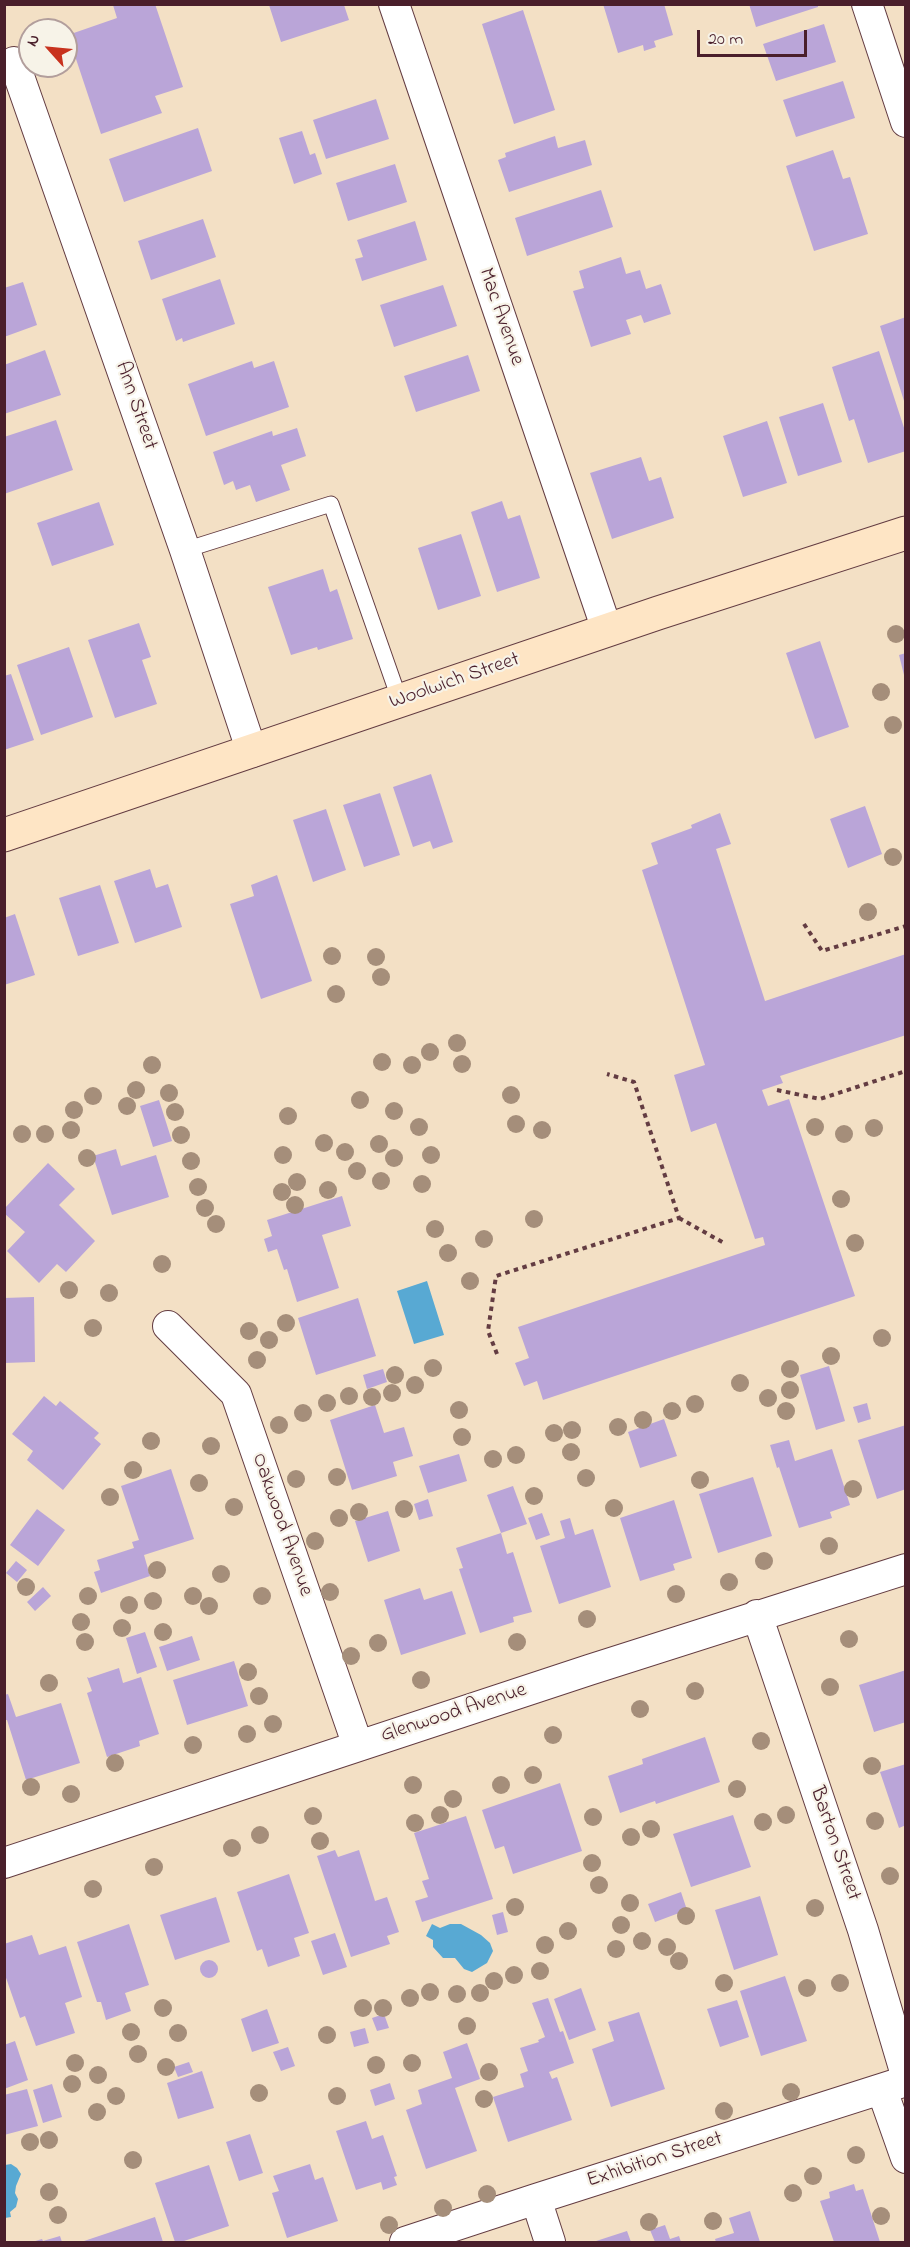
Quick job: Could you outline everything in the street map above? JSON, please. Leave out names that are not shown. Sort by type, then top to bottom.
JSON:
[{"type":"main road","name":"Woolwich Street","points":[[4,835],[607,630],[906,533]]},
{"type":"street","name":"Mac Avenue","points":[[394,4],[607,630]]},
{"type":"street","points":[[867,4],[906,122]]},
{"type":"street","name":"Ann Street","points":[[14,62],[185,550],[252,752]]},
{"type":"street","name":"Oakwood Avenue","points":[[168,1326],[236,1394],[358,1746]]},
{"type":"street","name":"Glenwood Avenue","points":[[4,1863],[757,1615],[906,1569]]},
{"type":"street","name":"Barton Street","points":[[757,1615],[863,1930],[898,2082],[906,2158]]},
{"type":"street","name":"Exhibition Street","points":[[405,2242],[898,2082]]},
{"type":"street","points":[[536,2199],[550,2242]]},
{"type":"lane","points":[[185,550],[331,504],[400,701]]},
{"type":"path","points":[[804,924],[822,951],[906,926]]},
{"type":"path","points":[[777,1090],[820,1099],[905,1072]]},
{"type":"path","points":[[607,1074],[634,1082],[679,1218],[724,1243]]},
{"type":"path","points":[[497,1354],[488,1331],[496,1276],[679,1218]]},
{"type":"water","points":[[427,1281],[444,1335],[414,1344],[397,1291]]},
{"type":"water","points":[[432,1924],[440,1928],[450,1924],[461,1924],[481,1935],[490,1943],[493,1951],[487,1963],[472,1972],[464,1969],[455,1958],[443,1958],[433,1947],[433,1940],[426,1936]]},
{"type":"water","points":[[11,2164],[21,2174],[16,2186],[15,2193],[18,2199],[16,2207],[10,2212],[11,2217],[5,2218],[5,2165]]},
{"type":"building","points":[[155,4],[183,87],[155,96],[162,113],[101,134],[78,65],[78,32],[117,18],[113,5]]},
{"type":"building","points":[[603,4],[664,4],[673,35],[654,41],[656,47],[644,51],[643,45],[618,53]]},
{"type":"building","points":[[749,4],[818,4],[818,7],[756,27]]},
{"type":"building","points":[[269,5],[344,5],[349,20],[281,42]]},
{"type":"building","points":[[523,10],[555,110],[514,124],[482,24]]},
{"type":"building","points":[[824,24],[836,62],[776,81],[763,44]]},
{"type":"building","points":[[843,81],[855,118],[796,137],[783,100]]},
{"type":"building","points":[[376,99],[389,139],[326,159],[313,120]]},
{"type":"building","points":[[198,128],[212,171],[124,202],[109,159]]},
{"type":"building","points":[[302,131],[310,155],[315,153],[322,174],[294,184],[279,138]]},
{"type":"building","points":[[555,136],[558,148],[585,140],[592,165],[509,192],[498,160],[506,157],[505,153]]},
{"type":"building","points":[[833,150],[843,179],[850,177],[868,234],[814,251],[786,166]]},
{"type":"building","points":[[395,164],[407,202],[348,221],[336,183]]},
{"type":"building","points":[[601,190],[613,227],[527,256],[515,218]]},
{"type":"building","points":[[203,219],[216,257],[151,280],[138,241]]},
{"type":"building","points":[[415,221],[427,260],[362,281],[355,259],[363,257],[357,240]]},
{"type":"building","points":[[621,257],[626,274],[640,270],[646,289],[661,284],[671,314],[644,323],[641,315],[626,320],[631,334],[591,347],[573,291],[584,288],[579,271]]},
{"type":"building","points":[[220,279],[235,324],[183,342],[182,338],[176,341],[162,299]]},
{"type":"building","points":[[23,282],[37,325],[4,337],[4,288]]},
{"type":"building","points":[[443,285],[457,326],[394,347],[380,305]]},
{"type":"building","points":[[906,317],[906,404],[905,404],[880,326]]},
{"type":"building","points":[[45,350],[61,395],[4,414],[4,365]]},
{"type":"building","points":[[879,351],[906,434],[906,451],[868,463],[854,419],[849,421],[832,367]]},
{"type":"building","points":[[468,355],[480,391],[416,412],[404,376]]},
{"type":"building","points":[[252,361],[254,368],[274,361],[289,407],[206,436],[188,384]]},
{"type":"building","points":[[823,403],[842,462],[798,476],[779,417]]},
{"type":"building","points":[[56,420],[73,470],[4,494],[4,437]]},
{"type":"building","points":[[767,421],[787,483],[743,497],[723,436]]},
{"type":"building","points":[[297,428],[306,456],[281,465],[290,490],[256,502],[250,485],[236,490],[233,481],[224,485],[213,452],[272,431],[273,436]]},
{"type":"building","points":[[641,457],[649,481],[661,477],[674,518],[612,539],[590,473]]},
{"type":"building","points":[[502,501],[508,519],[520,515],[540,578],[497,592],[471,512]]},
{"type":"building","points":[[99,502],[114,545],[52,566],[37,523]]},
{"type":"building","points":[[461,534],[481,596],[438,610],[418,548]]},
{"type":"building","points":[[323,569],[330,592],[337,589],[353,639],[318,650],[317,647],[291,655],[268,587]]},
{"type":"building","points":[[139,623],[151,657],[142,660],[157,704],[115,718],[88,640]]},
{"type":"building","points":[[820,641],[849,727],[815,739],[786,653]]},
{"type":"building","points":[[69,647],[93,717],[41,735],[17,665]]},
{"type":"building","points":[[906,653],[906,679],[905,679],[899,655]]},
{"type":"building","points":[[11,674],[34,740],[4,750],[4,676]]},
{"type":"building","points":[[431,774],[453,842],[433,849],[430,841],[413,847],[393,787]]},
{"type":"building","points":[[380,793],[400,855],[364,867],[343,805]]},
{"type":"building","points":[[865,806],[882,854],[848,868],[830,819]]},
{"type":"building","points":[[326,809],[346,870],[313,882],[293,820]]},
{"type":"building","points":[[720,813],[731,844],[716,849],[765,1001],[906,954],[906,1035],[780,1076],[783,1083],[762,1090],[768,1106],[789,1099],[855,1296],[543,1400],[537,1381],[524,1386],[515,1363],[529,1358],[518,1327],[765,1245],[763,1237],[755,1239],[716,1123],[691,1132],[674,1075],[705,1065],[642,870],[658,864],[651,843],[692,828],[691,825]]},
{"type":"building","points":[[150,869],[156,888],[168,884],[182,927],[135,943],[114,881]]},
{"type":"building","points":[[277,875],[312,981],[261,999],[230,904],[254,896],[251,885]]},
{"type":"building","points":[[100,885],[119,943],[78,956],[59,898]]},
{"type":"building","points":[[15,914],[35,975],[4,985],[4,918]]},
{"type":"building","points":[[159,1100],[172,1141],[153,1147],[140,1106]]},
{"type":"building","points":[[116,1149],[121,1166],[156,1155],[169,1197],[112,1215],[93,1156]]},
{"type":"building","points":[[48,1163],[75,1189],[59,1205],[95,1241],[66,1272],[57,1264],[39,1283],[7,1251],[25,1232],[4,1213],[4,1209]]},
{"type":"building","points":[[342,1196],[351,1226],[322,1235],[339,1288],[297,1302],[287,1269],[284,1270],[277,1249],[268,1252],[264,1239],[272,1236],[267,1220]]},
{"type":"building","points":[[34,1297],[35,1362],[4,1363],[4,1298]]},
{"type":"building","points":[[358,1298],[376,1356],[316,1375],[298,1318]]},
{"type":"building","points":[[829,1366],[845,1421],[816,1430],[800,1375]]},
{"type":"building","points":[[383,1369],[387,1382],[367,1389],[363,1375]]},
{"type":"building","points":[[44,1396],[56,1406],[60,1401],[99,1433],[94,1438],[101,1444],[63,1490],[27,1460],[33,1451],[12,1434]]},
{"type":"building","points":[[867,1403],[871,1419],[858,1423],[853,1407]]},
{"type":"building","points":[[375,1405],[384,1433],[404,1427],[413,1456],[393,1462],[397,1476],[352,1490],[330,1420]]},
{"type":"building","points":[[664,1419],[677,1456],[640,1468],[628,1432]]},
{"type":"building","points":[[906,1425],[906,1489],[877,1499],[858,1440]]},
{"type":"building","points":[[789,1440],[795,1461],[832,1449],[850,1505],[830,1512],[832,1518],[799,1528],[770,1445]]},
{"type":"building","points":[[459,1454],[467,1481],[428,1493],[419,1466]]},
{"type":"building","points":[[171,1469],[194,1539],[144,1555],[150,1576],[101,1593],[94,1572],[100,1570],[97,1560],[134,1548],[132,1542],[139,1540],[121,1486]]},
{"type":"building","points":[[753,1477],[772,1536],[718,1553],[699,1494]]},
{"type":"building","points":[[513,1486],[527,1524],[501,1533],[487,1495]]},
{"type":"building","points":[[428,1499],[433,1516],[419,1520],[414,1504]]},
{"type":"building","points":[[674,1500],[692,1558],[673,1564],[675,1570],[640,1581],[620,1518]]},
{"type":"building","points":[[37,1509],[65,1530],[38,1566],[10,1545]]},
{"type":"building","points":[[388,1511],[400,1551],[368,1562],[355,1521]]},
{"type":"building","points":[[542,1513],[550,1535],[536,1540],[528,1518]]},
{"type":"building","points":[[570,1518],[575,1535],[593,1529],[611,1587],[559,1604],[540,1546],[565,1538],[560,1521]]},
{"type":"building","points":[[501,1533],[507,1554],[513,1552],[532,1612],[513,1617],[514,1622],[480,1633],[459,1569],[463,1568],[456,1548]]},
{"type":"building","points":[[16,1561],[27,1570],[17,1582],[6,1573]]},
{"type":"building","points":[[43,1587],[51,1596],[35,1611],[27,1602]]},
{"type":"building","points":[[420,1588],[424,1600],[452,1591],[466,1634],[401,1655],[384,1600]]},
{"type":"building","points":[[145,1632],[157,1667],[137,1674],[126,1638]]},
{"type":"building","points":[[192,1636],[200,1660],[167,1671],[159,1647]]},
{"type":"building","points":[[234,1661],[248,1706],[187,1725],[173,1680]]},
{"type":"building","points":[[119,1668],[123,1683],[141,1677],[159,1734],[139,1741],[140,1746],[107,1757],[87,1693],[92,1691],[87,1677]]},
{"type":"building","points":[[906,1670],[906,1722],[874,1732],[859,1685]]},
{"type":"building","points":[[8,1694],[16,1717],[61,1703],[80,1763],[26,1780],[7,1720],[4,1720],[4,1695]]},
{"type":"building","points":[[705,1737],[720,1782],[656,1804],[655,1801],[620,1813],[608,1776],[643,1764],[642,1759]]},
{"type":"building","points":[[906,1764],[906,1825],[899,1828],[880,1772]]},
{"type":"building","points":[[560,1783],[582,1851],[513,1874],[504,1846],[495,1849],[482,1810]]},
{"type":"building","points":[[733,1815],[751,1867],[691,1887],[673,1834]]},
{"type":"building","points":[[466,1816],[493,1899],[422,1922],[415,1901],[428,1897],[422,1881],[429,1879],[414,1833]]},
{"type":"building","points":[[335,1850],[338,1857],[359,1850],[375,1901],[387,1897],[399,1932],[387,1936],[390,1944],[351,1957],[317,1856]]},
{"type":"building","points":[[289,1874],[309,1933],[294,1938],[300,1956],[268,1967],[262,1949],[257,1951],[237,1892]]},
{"type":"building","points":[[681,1892],[687,1910],[655,1922],[648,1904]]},
{"type":"building","points":[[760,1896],[778,1955],[734,1970],[715,1910]]},
{"type":"building","points":[[216,1897],[230,1942],[175,1960],[160,1915]]},
{"type":"building","points":[[503,1912],[508,1932],[497,1935],[492,1915]]},
{"type":"building","points":[[129,1924],[149,1985],[125,1993],[131,2011],[106,2020],[101,2002],[97,2002],[77,1942]]},
{"type":"building","points":[[335,1933],[347,1967],[323,1975],[311,1941]]},
{"type":"building","points":[[32,1935],[39,1955],[66,1946],[82,1997],[65,2003],[75,2033],[36,2046],[25,2016],[20,2018],[4,1972],[4,1944]]},
{"type":"building","points":[[209,1960],[215,1963],[218,1969],[215,1975],[209,1978],[203,1975],[200,1969],[203,1963]]},
{"type":"building","points":[[785,1976],[807,2041],[761,2056],[740,1991]]},
{"type":"building","points":[[581,1988],[596,2030],[569,2040],[554,1999]]},
{"type":"building","points":[[548,1998],[574,2063],[549,2072],[552,2079],[557,2077],[572,2120],[508,2142],[493,2097],[524,2087],[520,2074],[528,2071],[520,2048],[539,2042],[538,2040],[545,2037],[532,2003]]},
{"type":"building","points":[[737,2000],[749,2037],[720,2047],[707,2009]]},
{"type":"building","points":[[267,2009],[279,2043],[252,2052],[241,2019]]},
{"type":"building","points":[[639,2012],[665,2089],[611,2107],[592,2049],[614,2041],[608,2022]]},
{"type":"building","points":[[384,2014],[389,2028],[377,2031],[372,2018]]},
{"type":"building","points":[[365,2028],[369,2043],[354,2047],[350,2032]]},
{"type":"building","points":[[15,2041],[28,2080],[4,2089],[4,2045]]},
{"type":"building","points":[[467,2043],[480,2079],[455,2088],[477,2151],[426,2169],[406,2110],[422,2104],[418,2090],[452,2078],[443,2052]]},
{"type":"building","points":[[288,2047],[295,2066],[281,2071],[273,2052]]},
{"type":"building","points":[[189,2062],[193,2072],[178,2077],[174,2067]]},
{"type":"building","points":[[202,2071],[214,2108],[178,2119],[167,2083]]},
{"type":"building","points":[[390,2083],[395,2099],[375,2106],[370,2090]]},
{"type":"building","points":[[52,2084],[62,2117],[43,2123],[33,2090]]},
{"type":"building","points":[[27,2089],[38,2126],[4,2135],[4,2095]]},
{"type":"building","points":[[366,2121],[372,2139],[383,2135],[397,2176],[394,2177],[397,2185],[383,2190],[381,2182],[356,2190],[336,2131]]},
{"type":"building","points":[[250,2134],[263,2173],[239,2181],[226,2142]]},
{"type":"building","points":[[310,2164],[315,2180],[323,2177],[338,2221],[287,2238],[272,2193],[279,2191],[273,2176]]},
{"type":"building","points":[[209,2165],[229,2226],[175,2242],[155,2183]]},
{"type":"building","points":[[854,2184],[856,2191],[863,2189],[880,2242],[834,2242],[820,2201],[830,2198],[829,2192]]},
{"type":"building","points":[[750,2211],[760,2242],[716,2242],[715,2239],[734,2233],[729,2218]]},
{"type":"building","points":[[155,2217],[163,2242],[81,2242],[108,2233]]},
{"type":"building","points":[[665,2225],[670,2239],[679,2236],[681,2242],[655,2242],[650,2230]]},
{"type":"building","points":[[627,2231],[631,2242],[593,2242]]},
{"type":"building","points":[[60,2236],[62,2242],[32,2242],[42,2239],[43,2241]]}]
